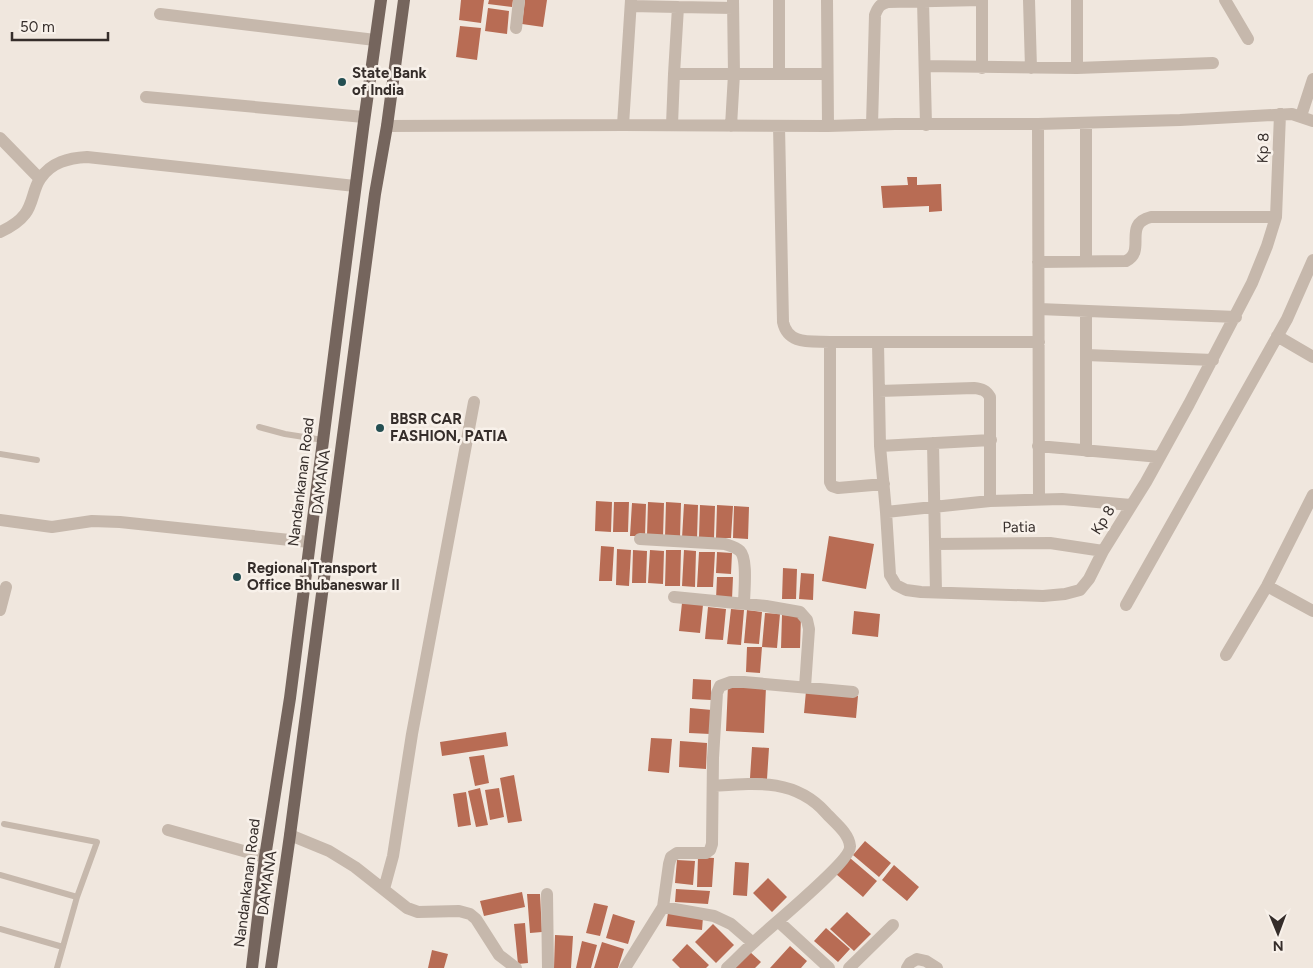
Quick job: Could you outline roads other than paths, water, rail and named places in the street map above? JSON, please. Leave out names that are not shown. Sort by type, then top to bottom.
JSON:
[{"type":"main road","name":"Nandankanan Road","points":[[252,968],[266,857],[290,698],[355,186],[381,0]]},
{"type":"main road","name":"DAMANA","points":[[271,968],[359,316],[404,0]]},
{"type":"main road","points":[[339,314],[359,316]]},
{"type":"street","points":[[516,28],[519,0]]},
{"type":"street","points":[[779,0],[779,74]]},
{"type":"street","points":[[827,0],[828,126]]},
{"type":"street","points":[[872,125],[875,14],[881,4],[888,2],[982,0],[982,68]]},
{"type":"street","points":[[1029,0],[1031,68]]},
{"type":"street","points":[[1077,0],[1077,68]]},
{"type":"street","points":[[1226,0],[1248,39]]},
{"type":"street","points":[[923,1],[926,125]]},
{"type":"street","points":[[623,125],[631,3],[678,7],[733,4],[734,74],[731,126]]},
{"type":"street","points":[[672,125],[678,7]]},
{"type":"street","points":[[160,14],[375,40]]},
{"type":"street","points":[[925,66],[1077,68],[1213,63]]},
{"type":"street","points":[[674,74],[827,74]]},
{"type":"street","points":[[387,126],[1038,124],[1180,120],[1280,114],[1292,114],[1307,119],[1313,79]]},
{"type":"street","points":[[146,97],[364,117]]},
{"type":"street","name":"Kp 8","points":[[878,343],[880,446],[890,575],[896,585],[906,590],[1043,596],[1065,594],[1080,590],[1089,579],[1103,551],[1160,457],[1236,317],[1252,283],[1276,217],[1280,114]]},
{"type":"street","points":[[1086,123],[1086,261]]},
{"type":"street","points":[[1038,124],[1038,499]]},
{"type":"street","points":[[779,126],[783,322],[785,331],[790,337],[797,340],[878,343],[1039,342]]},
{"type":"street","points":[[2,144],[40,179]]},
{"type":"street","points":[[0,232],[24,216],[32,202],[40,179],[55,165],[68,158],[87,157],[355,186]]},
{"type":"street","points":[[1038,262],[1126,261],[1132,258],[1134,253],[1138,223],[1143,219],[1151,217],[1276,217]]},
{"type":"street","points":[[1126,606],[1277,336],[1313,260]]},
{"type":"street","points":[[1039,309],[1236,317]]},
{"type":"street","points":[[1086,311],[1086,451]]},
{"type":"street","points":[[1277,336],[1313,357]]},
{"type":"street","points":[[830,342],[830,482],[832,486],[838,488],[884,484]]},
{"type":"street","points":[[1086,355],[1213,360]]},
{"type":"street","points":[[879,391],[982,389],[990,397],[990,502]]},
{"type":"street","points":[[384,889],[393,856],[412,734],[474,402]]},
{"type":"street","points":[[880,446],[991,440]]},
{"type":"street","points":[[933,443],[936,592]]},
{"type":"street","points":[[1038,446],[1160,457]]},
{"type":"street","points":[[1226,655],[1266,586],[1313,495]]},
{"type":"street","points":[[886,512],[990,502],[1062,498],[1131,505]]},
{"type":"street","points":[[0,520],[52,527],[92,521],[120,522],[309,542]]},
{"type":"street","points":[[640,539],[725,544],[735,547],[742,552],[744,560],[744,604]]},
{"type":"street","name":"Patia","points":[[935,544],[1050,543],[1103,551]]},
{"type":"street","points":[[1266,586],[1313,611]]},
{"type":"street","points":[[0,610],[6,588]]},
{"type":"street","points":[[674,597],[800,612],[807,620],[809,629],[805,687]]},
{"type":"street","points":[[625,968],[663,907],[671,857],[677,854],[706,853],[710,850],[712,844],[717,693],[720,686],[731,682],[744,682],[853,692]]},
{"type":"street","points":[[713,786],[745,784],[783,786],[800,792],[823,810],[848,838],[850,852],[779,922],[753,943],[728,968]]},
{"type":"street","points":[[168,830],[266,857]]},
{"type":"street","points":[[290,835],[329,851],[355,867],[407,908],[418,912],[459,911],[470,914],[476,919],[499,955],[516,968]]},
{"type":"street","points":[[547,894],[548,968]]},
{"type":"street","points":[[663,907],[714,916],[731,924],[753,943]]},
{"type":"street","points":[[779,922],[829,968]]},
{"type":"street","points":[[849,968],[894,925]]},
{"type":"street","points":[[907,968],[910,963],[917,959],[926,961],[936,968]]},
{"type":"lane","points":[[259,427],[285,434],[322,440]]},
{"type":"lane","points":[[0,454],[37,460]]},
{"type":"lane","points":[[4,824],[96,842],[77,897],[57,968]]},
{"type":"lane","points":[[0,875],[77,897]]},
{"type":"lane","points":[[0,929],[63,947]]},
{"type":"place","name":"State Bank of India","points":[[342,82]]},
{"type":"place","name":"BBSR CAR FASHION, PATIA","points":[[380,428]]},
{"type":"place","name":"Regional Transport Office Bhubaneswar II","points":[[237,577]]}]
